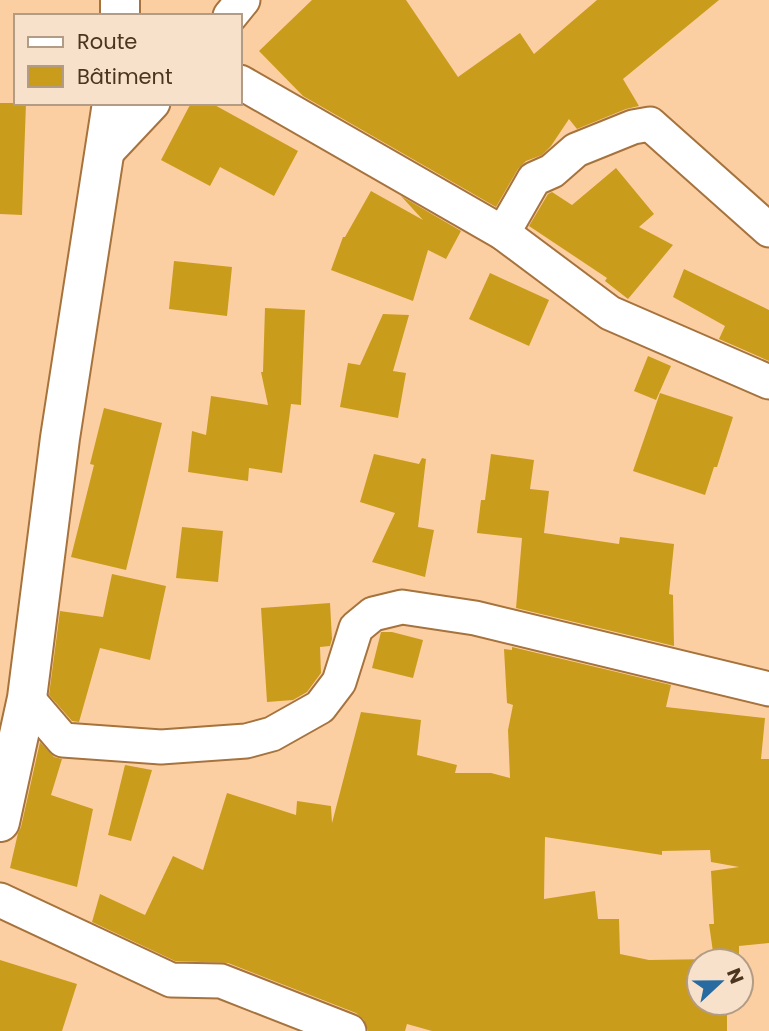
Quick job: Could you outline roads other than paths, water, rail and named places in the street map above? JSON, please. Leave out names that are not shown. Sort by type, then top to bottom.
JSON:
[{"type":"main road","points":[[0,822],[27,698],[60,438],[112,105]]},
{"type":"street","points":[[232,14],[243,0]]},
{"type":"street","points":[[242,83],[502,233],[610,313],[769,382]]},
{"type":"street","points":[[105,154],[151,105]]},
{"type":"street","points":[[502,233],[534,179],[552,171],[576,150],[633,127],[650,124],[769,230]]},
{"type":"street","points":[[27,698],[63,740],[161,747],[246,741],[272,734],[320,707],[339,682],[356,628],[373,614],[402,607],[475,618],[769,689]]},
{"type":"street","points":[[0,900],[171,979],[221,981],[349,1031]]}]
